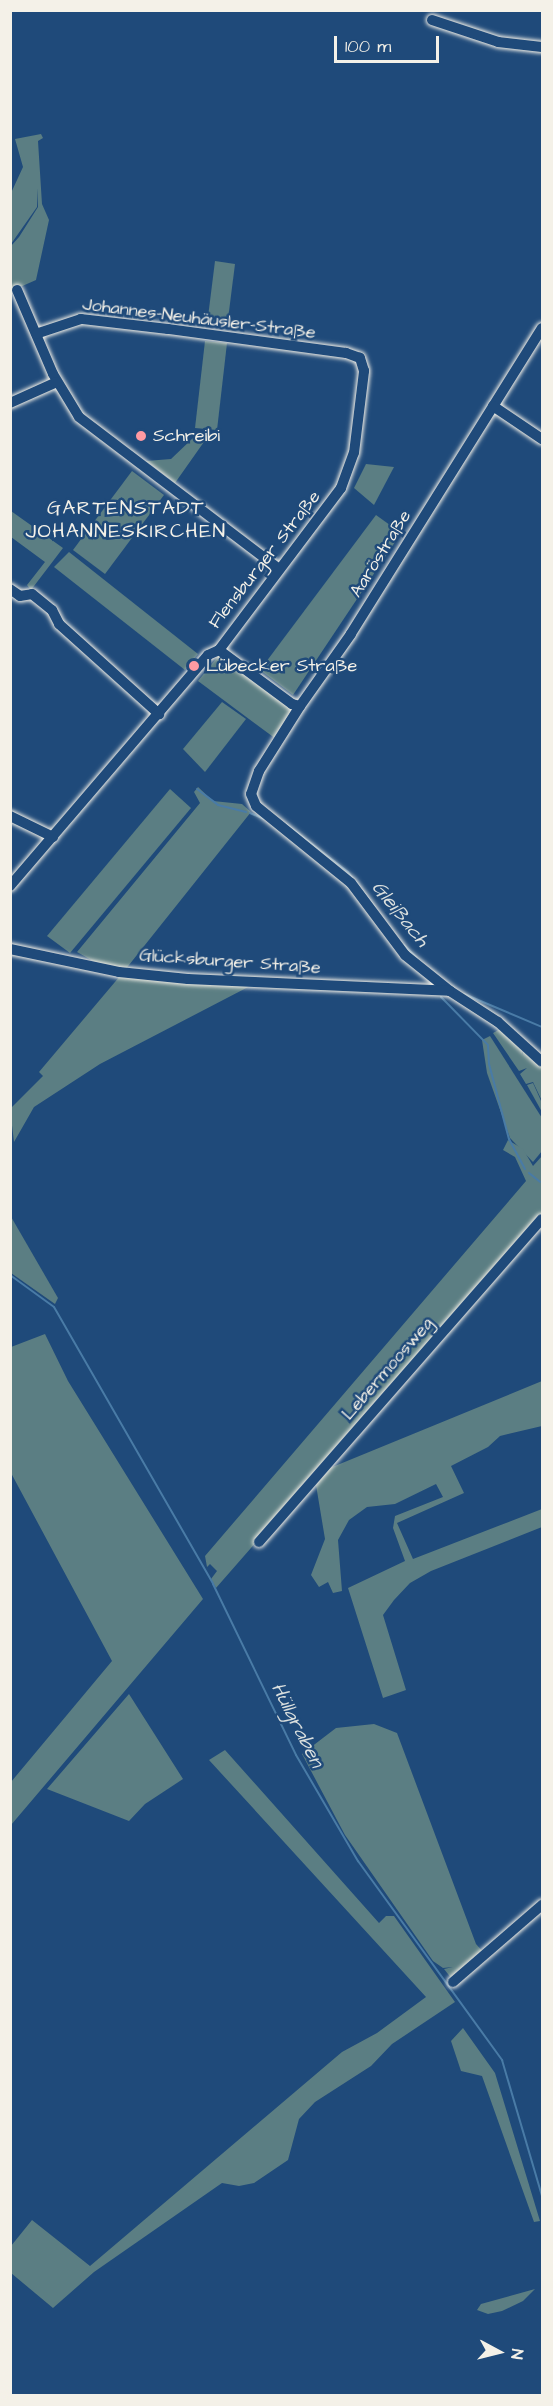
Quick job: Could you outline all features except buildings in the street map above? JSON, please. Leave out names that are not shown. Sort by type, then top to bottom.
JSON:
[{"type":"street","points":[[432,20],[498,42],[543,47]]},
{"type":"street","points":[[17,290],[70,408],[86,423],[278,568]]},
{"type":"street","name":"Johannes-Neuhäusler-Straße","points":[[36,334],[81,319],[287,344],[360,358]]},
{"type":"street","name":"Aaröstraße","points":[[450,991],[405,955],[336,868],[256,806],[251,798],[256,777],[300,706],[351,634],[543,328]]},
{"type":"street","name":"Flensburger Straße","points":[[10,886],[208,655],[219,650],[345,480],[354,453],[364,371],[360,358]]},
{"type":"street","points":[[10,403],[57,382]]},
{"type":"street","points":[[493,406],[543,439]]},
{"type":"street","points":[[10,589],[20,596]]},
{"type":"street","points":[[10,604],[20,596],[32,594],[52,610],[59,624],[159,714]]},
{"type":"street","points":[[219,650],[292,704],[300,706]]},
{"type":"street","points":[[10,816],[53,837]]},
{"type":"street","name":"Glücksburger Straße","points":[[10,949],[119,972],[188,979],[450,991]]},
{"type":"street","points":[[450,991],[498,1022],[543,1062]]},
{"type":"street","name":"Lebermoosweg","points":[[260,1542],[543,1219]]},
{"type":"street","points":[[453,1982],[543,1905]]},
{"type":"green space","points":[[41,134],[43,138],[38,141],[42,204],[49,220],[36,280],[11,291],[11,246],[38,207],[37,188],[37,207],[11,244],[11,193],[23,167],[15,139]]},
{"type":"green space","points":[[215,261],[235,264],[227,327],[207,325]]},
{"type":"green space","points":[[205,341],[227,343],[217,430],[195,428]]},
{"type":"green space","points":[[193,438],[206,439],[175,483],[146,461],[171,459]]},
{"type":"green space","points":[[366,464],[394,467],[374,505],[354,488]]},
{"type":"green space","points":[[132,471],[164,495],[105,574],[73,550]]},
{"type":"green space","points":[[11,511],[63,548],[31,590],[27,585],[45,562],[11,537]]},
{"type":"green space","points":[[376,515],[401,533],[293,695],[260,670]]},
{"type":"green space","points":[[69,552],[198,654],[185,670],[54,567]]},
{"type":"green space","points":[[220,654],[292,709],[276,739],[198,681]]},
{"type":"green space","points":[[222,702],[246,719],[205,772],[183,749]]},
{"type":"green space","points":[[198,787],[213,801],[242,804],[251,812],[125,970],[100,965],[77,952],[200,803],[194,792]]},
{"type":"green space","points":[[170,789],[191,808],[70,953],[47,936]]},
{"type":"green space","points":[[120,976],[252,985],[100,1064],[34,1107],[14,1142],[10,1109],[43,1076],[39,1072]]},
{"type":"green space","points":[[502,1028],[521,1047],[523,1055],[523,1049],[542,1066],[542,1101],[533,1082],[526,1084],[520,1074],[527,1068],[519,1071],[493,1033]]},
{"type":"green space","points":[[490,1036],[542,1118],[542,1151],[533,1162],[510,1138],[487,1073],[482,1040]]},
{"type":"green space","points":[[533,1083],[542,1103],[542,1112],[527,1085]]},
{"type":"green space","points":[[508,1140],[523,1149],[533,1166],[542,1156],[542,1215],[216,1588],[211,1579],[217,1571],[210,1564],[207,1567],[205,1556],[526,1181],[515,1157],[503,1150]]},
{"type":"green space","points":[[10,1215],[58,1298],[55,1304],[11,1273]]},
{"type":"green space","points":[[45,1334],[68,1381],[203,1599],[11,1825],[11,1782],[112,1661],[11,1473],[11,1347]]},
{"type":"green space","points":[[542,1381],[542,1426],[500,1436],[488,1447],[451,1466],[464,1493],[397,1523],[413,1559],[542,1509],[542,1527],[431,1571],[410,1583],[394,1600],[383,1615],[406,1690],[383,1698],[348,1588],[405,1561],[393,1528],[395,1516],[443,1497],[436,1484],[395,1504],[367,1507],[349,1520],[338,1540],[342,1591],[333,1593],[328,1582],[319,1587],[311,1575],[325,1539],[316,1485],[330,1468]]},
{"type":"green space","points":[[129,1694],[183,1779],[145,1804],[129,1821],[47,1789]]},
{"type":"green space","points":[[374,1724],[397,1733],[476,1944],[483,1952],[452,1979],[444,1969],[453,1967],[443,1968],[433,1961],[345,1835],[302,1754],[336,1728]]},
{"type":"green space","points":[[225,1750],[379,1923],[386,1916],[394,1916],[455,2002],[392,2044],[371,2066],[315,2102],[299,2119],[288,2160],[254,2183],[239,2186],[222,2183],[94,2272],[53,2308],[11,2273],[11,2246],[32,2220],[90,2266],[342,2052],[377,2033],[426,1997],[209,1760]]},
{"type":"green space","points":[[463,2028],[495,2073],[540,2221],[534,2222],[482,2076],[461,2071],[451,2041]]},
{"type":"green space","points":[[535,2289],[523,2301],[502,2311],[488,2314],[477,2310],[481,2304]]},
{"type":"waterway","name":"Gleißach","points":[[197,789],[218,805],[246,812]]},
{"type":"waterway","name":"Gleißach","points":[[250,813],[264,819]]},
{"type":"waterway","name":"Gleißach","points":[[286,824],[348,872],[375,907]]},
{"type":"waterway","name":"Gleißach","points":[[404,945],[417,958]]},
{"type":"waterway","name":"Gleißach","points":[[464,994],[542,1027]]},
{"type":"waterway","points":[[441,997],[488,1045],[489,1064],[509,1139],[525,1169]]},
{"type":"waterway","points":[[529,1173],[540,1182]]},
{"type":"waterway","name":"Hüllgraben","points":[[10,1275],[54,1307],[213,1584],[296,1755],[358,1861],[502,2060],[542,2196]]},
{"type":"place","name":"Schreibi","points":[[141,436]]},
{"type":"place","name":"Lübecker Straße","points":[[194,666]]},
{"type":"district","name":"GARTENSTADT JOHANNESKIRCHEN","points":[[126,520]]}]
